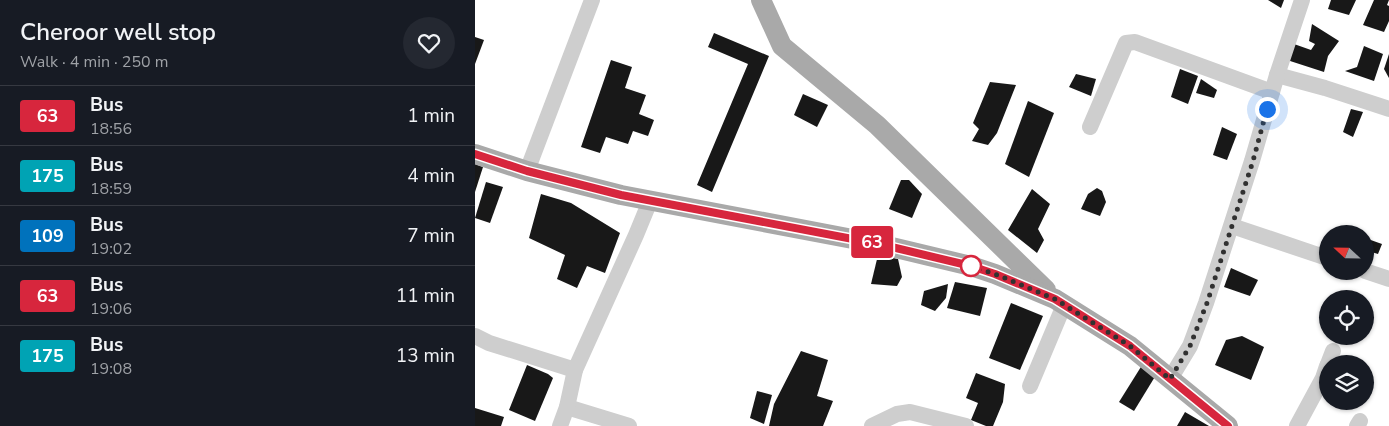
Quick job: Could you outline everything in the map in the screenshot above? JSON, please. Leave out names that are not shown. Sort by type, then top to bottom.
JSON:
[{"type":"main road","points":[[761,0],[782,46],[877,125],[1060,302]]},
{"type":"main road","points":[[475,154],[527,171],[621,195],[879,244],[979,269],[1060,302],[1130,346],[1223,424]]},
{"type":"street","points":[[527,171],[592,0]]},
{"type":"street","points":[[1170,379],[1190,346],[1232,226],[1277,75],[1302,0]]},
{"type":"street","points":[[1090,127],[1126,43],[1135,42],[1272,92]]},
{"type":"street","points":[[1277,75],[1325,88],[1389,109]]},
{"type":"street","points":[[560,426],[567,407],[575,370],[608,300],[650,201]]},
{"type":"street","points":[[1232,226],[1319,255]]},
{"type":"street","points":[[1374,274],[1389,280]]},
{"type":"street","points":[[1029,386],[1060,302]]},
{"type":"street","points":[[475,336],[489,343],[575,370]]},
{"type":"street","points":[[1297,426],[1319,385]]},
{"type":"street","points":[[567,407],[629,426]]},
{"type":"street","points":[[872,426],[897,414],[910,412],[966,426]]},
{"type":"building","points":[[1268,0],[1284,0],[1281,8]]},
{"type":"building","points":[[1331,0],[1356,0],[1349,15],[1328,9]]},
{"type":"building","points":[[1374,0],[1389,0],[1387,5],[1389,6],[1389,21],[1384,32],[1363,25]]},
{"type":"building","points":[[1312,24],[1339,41],[1328,56],[1324,72],[1287,60],[1294,44],[1311,50],[1315,44],[1309,41]]},
{"type":"building","points":[[714,33],[769,56],[712,192],[697,185],[748,64],[708,47]]},
{"type":"building","points":[[475,37],[484,40],[475,64]]},
{"type":"building","points":[[1364,46],[1383,54],[1374,81],[1345,71],[1357,67]]},
{"type":"building","points":[[1389,54],[1389,78],[1384,69]]},
{"type":"building","points":[[611,60],[632,67],[625,88],[646,95],[639,114],[654,120],[648,136],[633,131],[628,144],[606,137],[600,153],[581,147]]},
{"type":"building","points":[[1180,69],[1198,76],[1188,104],[1171,97]]},
{"type":"building","points":[[1076,74],[1096,79],[1091,96],[1069,87]]},
{"type":"building","points":[[1201,79],[1217,90],[1214,98],[1196,93]]},
{"type":"building","points":[[990,82],[1016,85],[997,133],[988,145],[972,141],[979,129],[973,123]]},
{"type":"building","points":[[803,94],[828,105],[817,127],[794,115]]},
{"type":"building","points":[[1028,101],[1054,113],[1029,177],[1005,164]]},
{"type":"building","points":[[1351,109],[1363,112],[1353,137],[1343,132]]},
{"type":"building","points":[[1222,127],[1237,134],[1227,160],[1213,155]]},
{"type":"building","points":[[475,164],[483,167],[475,192]]},
{"type":"building","points":[[901,180],[909,180],[922,194],[912,218],[889,209]]},
{"type":"building","points":[[486,182],[503,187],[490,223],[475,218]]},
{"type":"building","points":[[1097,188],[1102,191],[1106,202],[1100,216],[1081,209],[1088,194]]},
{"type":"building","points":[[1032,189],[1050,204],[1038,229],[1044,240],[1037,253],[1008,230]]},
{"type":"building","points":[[541,194],[571,203],[620,233],[605,273],[587,266],[577,288],[557,279],[565,255],[529,238]]},
{"type":"building","points":[[1374,241],[1382,244],[1378,254],[1374,253]]},
{"type":"building","points":[[878,255],[898,259],[902,277],[897,286],[871,284]]},
{"type":"building","points":[[1231,268],[1258,280],[1250,296],[1224,287]]},
{"type":"building","points":[[955,282],[987,288],[980,316],[947,308]]},
{"type":"building","points":[[948,284],[946,298],[935,311],[921,305],[924,291]]},
{"type":"building","points":[[1011,303],[1043,316],[1020,370],[989,358]]},
{"type":"building","points":[[1242,336],[1264,347],[1251,380],[1215,365],[1226,340]]},
{"type":"building","points":[[801,351],[828,360],[817,396],[833,401],[823,426],[769,426],[774,404]]},
{"type":"building","points":[[1144,362],[1156,375],[1134,411],[1119,402]]},
{"type":"building","points":[[527,365],[553,378],[535,421],[509,410]]},
{"type":"building","points":[[976,373],[1005,384],[1003,402],[993,426],[986,426],[971,420],[978,403],[966,398]]},
{"type":"building","points":[[757,391],[772,395],[764,424],[750,418]]},
{"type":"building","points":[[475,408],[504,417],[501,426],[475,426]]},
{"type":"building","points":[[1185,412],[1209,426],[1177,426]]},
{"type":"bus line","name":"63","points":[[475,154],[527,171],[621,195],[879,244],[971,266],[995,274],[1055,299],[1130,346],[1228,426]]},
{"type":"route","points":[[971,266],[1055,299],[1130,346],[1170,379],[1190,346],[1207,303],[1253,161],[1267,109]]}]
